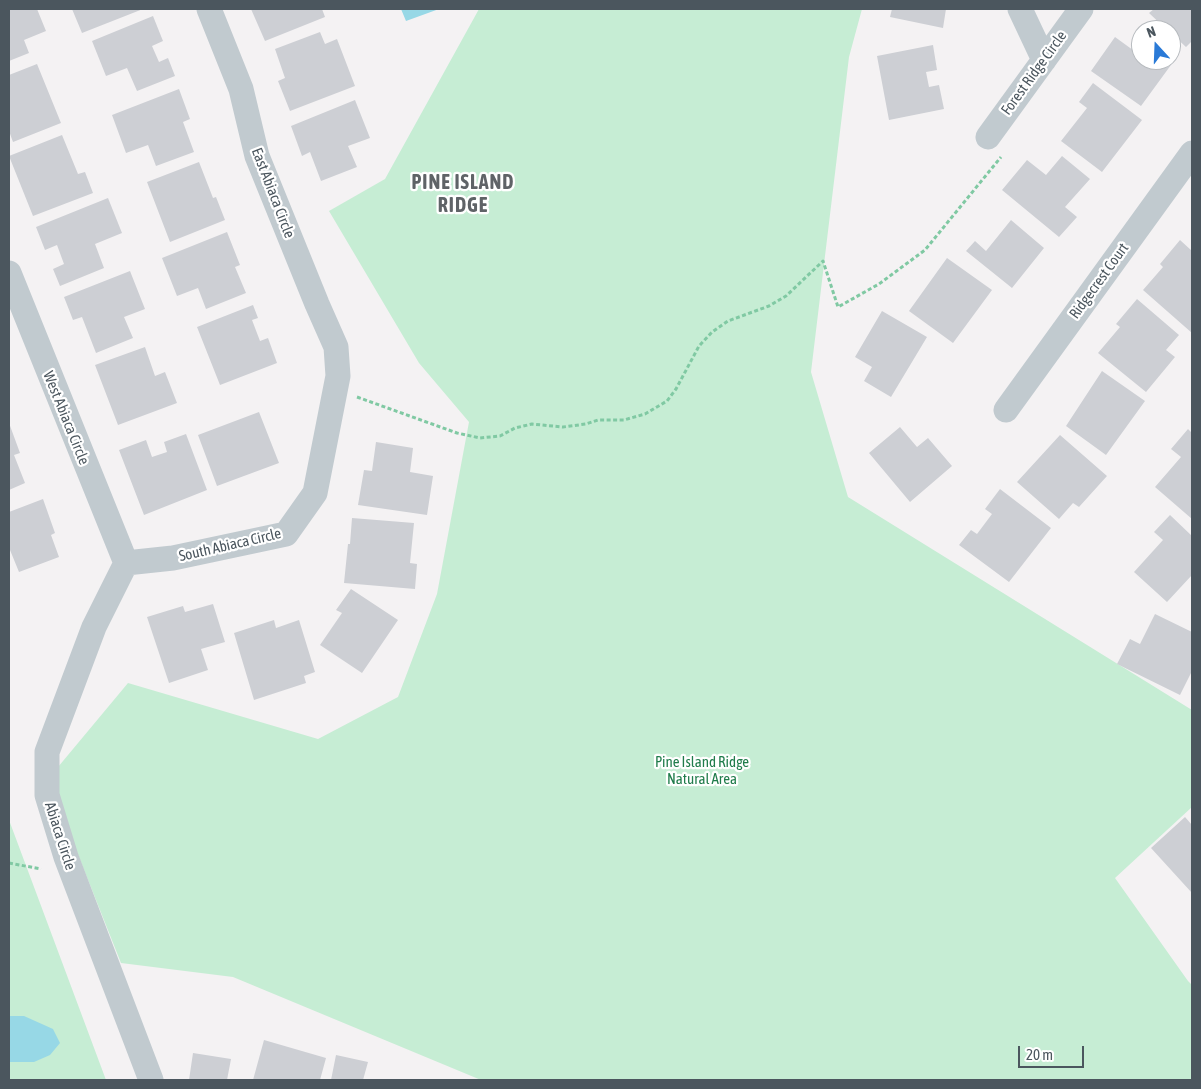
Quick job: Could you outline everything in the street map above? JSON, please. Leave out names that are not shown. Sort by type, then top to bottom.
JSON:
[{"type":"street","name":"East Abiaca Circle","points":[[209,9],[241,89],[257,156],[316,304],[336,347],[337,383]]},
{"type":"street","points":[[1020,9],[1044,60]]},
{"type":"street","name":"Forest Ridge Circle","points":[[997,144],[1044,60],[1081,9]]},
{"type":"street","name":"Ridgecrest Court","points":[[1006,410],[1192,153]]},
{"type":"street","name":"West Abiaca Circle","points":[[9,273],[126,563]]},
{"type":"street","name":"South Abiaca Circle","points":[[126,563],[173,558],[286,534],[315,493],[337,383]]},
{"type":"street","name":"Abiaca Circle","points":[[126,563],[94,627],[47,752],[46,795],[66,857],[151,1080]]},
{"type":"path","points":[[337,383],[458,433],[480,438],[492,438],[532,424],[563,427],[586,424],[598,420],[624,420],[645,414],[667,401],[676,389],[699,346],[712,332],[728,321],[769,306],[786,296],[824,261],[838,307],[879,284],[925,250],[997,144]]},
{"type":"path","points":[[9,863],[41,869]]},
{"type":"green space","name":"Pine Island Ridge Natural Area","points":[[479,9],[862,9],[849,57],[811,372],[848,497],[1192,710],[1192,807],[1115,878],[1192,985],[1192,1080],[481,1080],[233,977],[121,963],[48,779],[128,683],[318,739],[398,697],[437,594],[469,422],[419,363],[329,211],[385,179]]},
{"type":"green space","points":[[9,820],[106,1080],[9,1080]]},
{"type":"water","points":[[401,9],[439,9],[406,21]]},
{"type":"water","points":[[9,1016],[24,1016],[53,1029],[60,1043],[50,1055],[34,1062],[9,1062]]},
{"type":"building","points":[[9,9],[37,9],[46,31],[24,40],[29,53],[9,61]]},
{"type":"building","points":[[72,9],[143,9],[82,33]]},
{"type":"building","points":[[251,9],[322,9],[325,17],[265,41]]},
{"type":"building","points":[[892,9],[946,9],[943,28],[890,17]]},
{"type":"building","points":[[1154,9],[1192,9],[1192,41],[1186,47],[1181,42],[1181,20],[1156,20],[1149,13]]},
{"type":"building","points":[[153,16],[163,41],[152,46],[159,62],[168,58],[175,76],[137,91],[127,68],[106,76],[92,41]]},
{"type":"building","points":[[320,32],[325,44],[337,39],[355,86],[290,111],[278,81],[285,78],[275,49]]},
{"type":"building","points":[[1115,37],[1131,49],[1131,70],[1167,70],[1141,106],[1091,71]]},
{"type":"building","points":[[933,45],[937,70],[926,72],[929,87],[939,85],[944,109],[889,120],[877,56]]},
{"type":"building","points":[[37,64],[61,123],[13,142],[9,131],[9,75]]},
{"type":"building","points":[[1093,83],[1142,120],[1102,172],[1061,141],[1087,108],[1079,102]]},
{"type":"building","points":[[179,89],[190,119],[183,122],[194,152],[156,166],[148,145],[126,153],[112,115]]},
{"type":"building","points":[[355,100],[370,138],[348,146],[357,167],[321,181],[310,152],[302,156],[291,126]]},
{"type":"building","points":[[62,135],[78,174],[85,172],[93,193],[33,216],[9,156]]},
{"type":"building","points":[[1062,156],[1090,179],[1065,207],[1077,217],[1059,237],[1002,190],[1027,160],[1046,175]]},
{"type":"building","points":[[199,162],[213,198],[216,197],[225,220],[170,242],[147,182]]},
{"type":"building","points":[[108,198],[122,233],[95,244],[104,268],[60,286],[53,269],[64,264],[57,245],[45,250],[36,227]]},
{"type":"building","points":[[1011,220],[1044,248],[1012,288],[966,251],[975,241],[986,251]]},
{"type":"building","points":[[227,232],[240,265],[235,267],[246,293],[206,309],[198,288],[177,296],[162,258]]},
{"type":"building","points":[[1180,240],[1192,251],[1192,333],[1143,290],[1163,267],[1160,264]]},
{"type":"building","points":[[947,258],[992,290],[953,343],[909,311]]},
{"type":"building","points":[[130,271],[145,309],[124,317],[133,338],[96,353],[82,317],[73,320],[64,297]]},
{"type":"building","points":[[1137,299],[1179,335],[1166,350],[1175,357],[1146,392],[1098,353],[1120,327],[1116,324]]},
{"type":"building","points":[[253,305],[258,318],[252,320],[260,341],[268,338],[277,363],[220,385],[197,327]]},
{"type":"building","points":[[882,311],[927,337],[891,397],[864,381],[872,367],[855,357]]},
{"type":"building","points":[[145,347],[155,376],[165,372],[177,403],[118,425],[95,365]]},
{"type":"building","points":[[1102,371],[1145,401],[1106,455],[1066,426]]},
{"type":"building","points":[[259,412],[279,463],[217,486],[198,435]]},
{"type":"building","points":[[9,423],[20,453],[14,455],[25,483],[9,490]]},
{"type":"building","points":[[900,427],[917,447],[928,438],[952,466],[910,502],[869,453]]},
{"type":"building","points":[[1188,429],[1192,433],[1192,519],[1155,487],[1181,457],[1171,449]]},
{"type":"building","points":[[186,434],[207,490],[144,515],[119,450],[146,440],[152,457],[167,452],[164,442]]},
{"type":"building","points":[[1060,435],[1107,476],[1079,507],[1073,503],[1059,519],[1017,482]]},
{"type":"building","points":[[376,442],[413,448],[410,472],[433,476],[427,515],[358,505],[364,470],[372,471]]},
{"type":"building","points":[[1000,489],[1051,528],[1009,582],[959,545],[971,530],[977,534],[992,514],[985,509]]},
{"type":"building","points":[[43,499],[55,533],[51,535],[59,557],[19,572],[9,551],[9,512]]},
{"type":"building","points":[[1170,515],[1192,536],[1192,575],[1167,602],[1134,572],[1163,540],[1154,532]]},
{"type":"building","points":[[352,518],[414,523],[410,563],[417,564],[415,589],[344,583]]},
{"type":"building","points":[[351,589],[398,620],[362,673],[320,645],[342,613],[336,610]]},
{"type":"building","points":[[213,604],[225,642],[201,649],[208,670],[169,683],[147,617],[183,606],[185,612]]},
{"type":"building","points":[[1155,614],[1192,632],[1192,671],[1180,695],[1117,664],[1130,639],[1140,644]]},
{"type":"building","points":[[274,620],[276,628],[299,620],[315,672],[304,676],[306,683],[254,700],[234,633]]},
{"type":"building","points":[[1185,817],[1192,825],[1192,893],[1151,848]]},
{"type":"building","points":[[264,1040],[326,1058],[320,1080],[253,1080]]},
{"type":"building","points":[[193,1053],[231,1059],[227,1080],[189,1080]]},
{"type":"building","points":[[336,1055],[368,1062],[363,1080],[331,1080]]},
{"type":"district","name":"PINE ISLAND RIDGE","points":[[463,194]]}]
